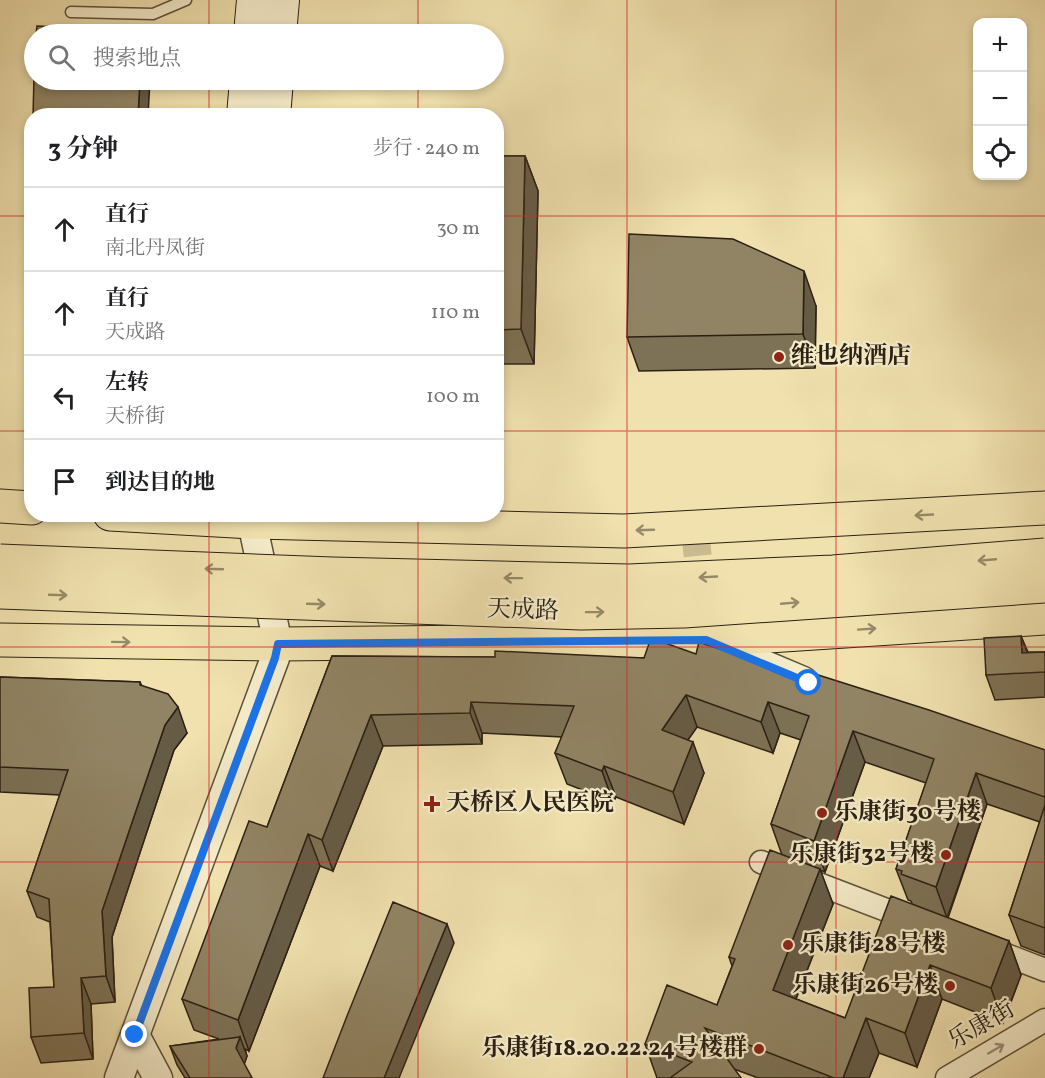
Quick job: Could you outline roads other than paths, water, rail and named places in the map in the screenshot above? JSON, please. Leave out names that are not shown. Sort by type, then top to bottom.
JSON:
[{"type":"main road","points":[[251,24],[252,0]]},
{"type":"main road","points":[[281,24],[283,0]]},
{"type":"main road","points":[[244,108],[245,90]]},
{"type":"main road","points":[[275,108],[276,90]]},
{"type":"main road","points":[[0,506],[24,508]]},
{"type":"main road","points":[[385,522],[624,531],[1045,508]]},
{"type":"main road","name":"天成路","points":[[0,561],[332,574],[629,581],[833,572],[1045,555]]},
{"type":"main road","name":"天成路","points":[[0,592],[581,613],[684,611],[1045,586]]},
{"type":"main road","name":"天成路","points":[[0,640],[278,644],[706,640],[1045,618]]},
{"type":"street","points":[[119,1078],[275,658],[278,644],[253,522]]},
{"type":"street","points":[[706,640],[831,690]]},
{"type":"street","points":[[761,862],[936,929]]},
{"type":"street","points":[[969,941],[1045,970]]},
{"type":"street","name":"乐康街","points":[[947,1078],[1045,1020]]},
{"type":"street","points":[[135,1035],[158,1078]]},
{"type":"lane","points":[[71,12],[153,14],[186,0]]},
{"type":"tunnel","points":[[695,528],[702,601]]},
{"type":"place","name":"维也纳酒店","points":[[779,357]]},
{"type":"place","name":"天桥区人民医院","points":[[432,804]]},
{"type":"place","name":"乐康街30号楼","points":[[822,813]]},
{"type":"place","name":"乐康街32号楼","points":[[946,855]]},
{"type":"place","name":"乐康街28号楼","points":[[788,945]]},
{"type":"place","name":"乐康街26号楼","points":[[950,986]]},
{"type":"place","name":"乐康街18.20.22.24号楼群","points":[[759,1049]]}]
